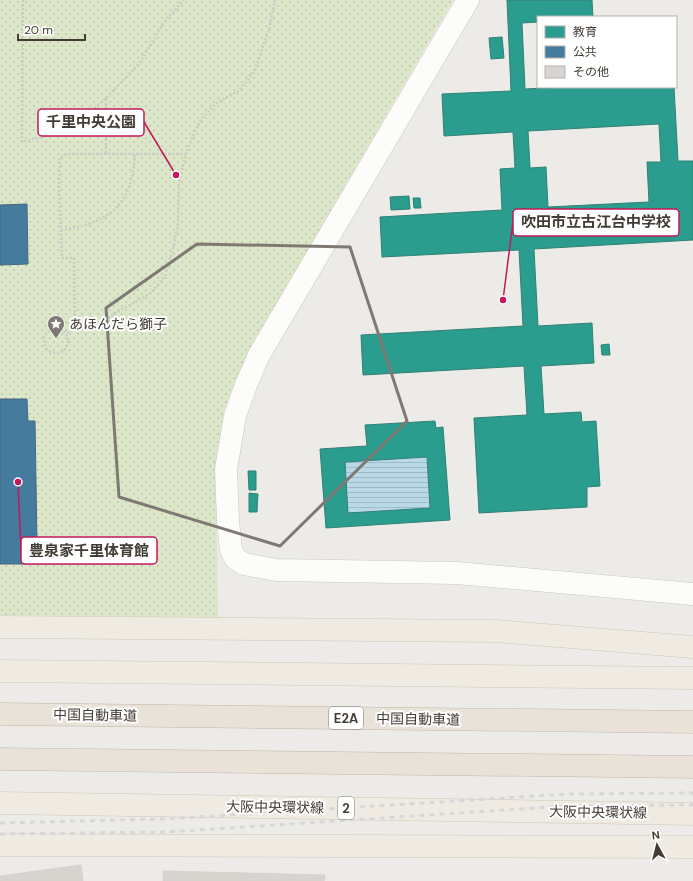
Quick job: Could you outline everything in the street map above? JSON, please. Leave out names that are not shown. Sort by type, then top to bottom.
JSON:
[{"type":"highway","name":"中国自動車道","points":[[0,714],[693,722]]},
{"type":"highway","points":[[0,759],[693,767]]},
{"type":"main road","points":[[0,627],[495,631],[693,647]]},
{"type":"main road","points":[[0,672],[693,678]]},
{"type":"main road","name":"大阪中央環状線","points":[[0,803],[693,814]]},
{"type":"main road","points":[[0,845],[693,847]]},
{"type":"street","points":[[468,0],[260,355],[246,384],[235,416],[226,469],[228,521],[231,550],[235,558],[244,564],[276,570],[457,573],[693,594]]},
{"type":"path","points":[[24,0],[22,142],[72,128],[106,98],[139,64],[164,22],[184,0]]},
{"type":"path","points":[[67,333],[75,328],[98,323],[151,293],[165,276],[173,249],[178,224],[179,182],[186,154],[200,121],[216,103],[237,92],[255,70],[269,29],[275,0]]},
{"type":"path","points":[[106,98],[106,154]]},
{"type":"path","points":[[75,328],[74,258],[62,258],[59,188],[60,157],[68,154],[186,154]]},
{"type":"path","points":[[62,230],[91,225],[113,211],[125,196],[132,180],[136,154]]},
{"type":"path","points":[[52,328],[60,328],[67,333],[69,341],[67,348],[60,352],[52,353],[46,348],[44,340],[46,333],[52,328]]},
{"type":"highlighted area","points":[[197,244],[350,247],[407,421],[280,546],[119,497],[106,308]]},
{"type":"green space","points":[[0,0],[453,0],[250,349],[230,394],[225,409],[216,464],[218,618],[0,615]]},
{"type":"water","points":[[427,457],[430,508],[348,513],[345,462]]},
{"type":"building: 教育","points":[[507,0],[592,0],[593,16],[537,16],[537,22],[522,23],[525,89],[674,88],[678,161],[693,161],[693,240],[534,249],[538,326],[592,323],[594,363],[541,366],[544,414],[581,412],[582,422],[596,421],[600,486],[587,487],[587,507],[479,513],[474,418],[527,415],[524,366],[363,375],[361,335],[523,326],[519,250],[382,257],[380,217],[502,210],[500,169],[515,168],[513,132],[444,136],[442,94],[511,91]],"holes":[[[659,124],[661,162],[647,162],[649,202],[548,207],[546,167],[530,168],[528,131]]]},
{"type":"building: 教育","points":[[502,37],[504,58],[491,59],[489,38]]},
{"type":"building: 教育","points":[[409,196],[410,209],[391,210],[390,197]]},
{"type":"building: 教育","points":[[413,198],[420,198],[421,208],[414,208]]},
{"type":"building: 教育","points":[[609,344],[610,355],[602,355],[601,345]]},
{"type":"building: 教育","points":[[435,421],[436,428],[443,427],[450,520],[326,528],[320,449],[367,446],[365,425]],"holes":[[[427,457],[430,508],[348,513],[345,462]]]},
{"type":"building: 教育","points":[[248,471],[256,471],[256,490],[249,490]]},
{"type":"building: 教育","points":[[249,493],[258,494],[257,512],[249,512]]},
{"type":"building: 公共","points":[[27,204],[28,264],[0,265],[0,205]]},
{"type":"building: 公共","points":[[0,399],[27,399],[28,421],[35,421],[37,543],[25,543],[26,564],[0,564]]},
{"type":"building: その他","points":[[81,865],[83,881],[0,881],[0,876]]},
{"type":"building: その他","points":[[163,871],[325,875],[324,881],[163,881]]},
{"type":"railway","points":[[0,823],[165,819],[568,794],[693,793]]},
{"type":"railway","points":[[0,834],[167,832],[566,806],[693,805]]},
{"type":"place","name":"千里中央公園","points":[[176,175]]},
{"type":"place","name":"吹田市立古江台中学校","points":[[503,300]]},
{"type":"place","name":"あほんだら獅子","points":[[56,339]]},
{"type":"place","name":"豊泉家千里体育館","points":[[18,482]]}]
